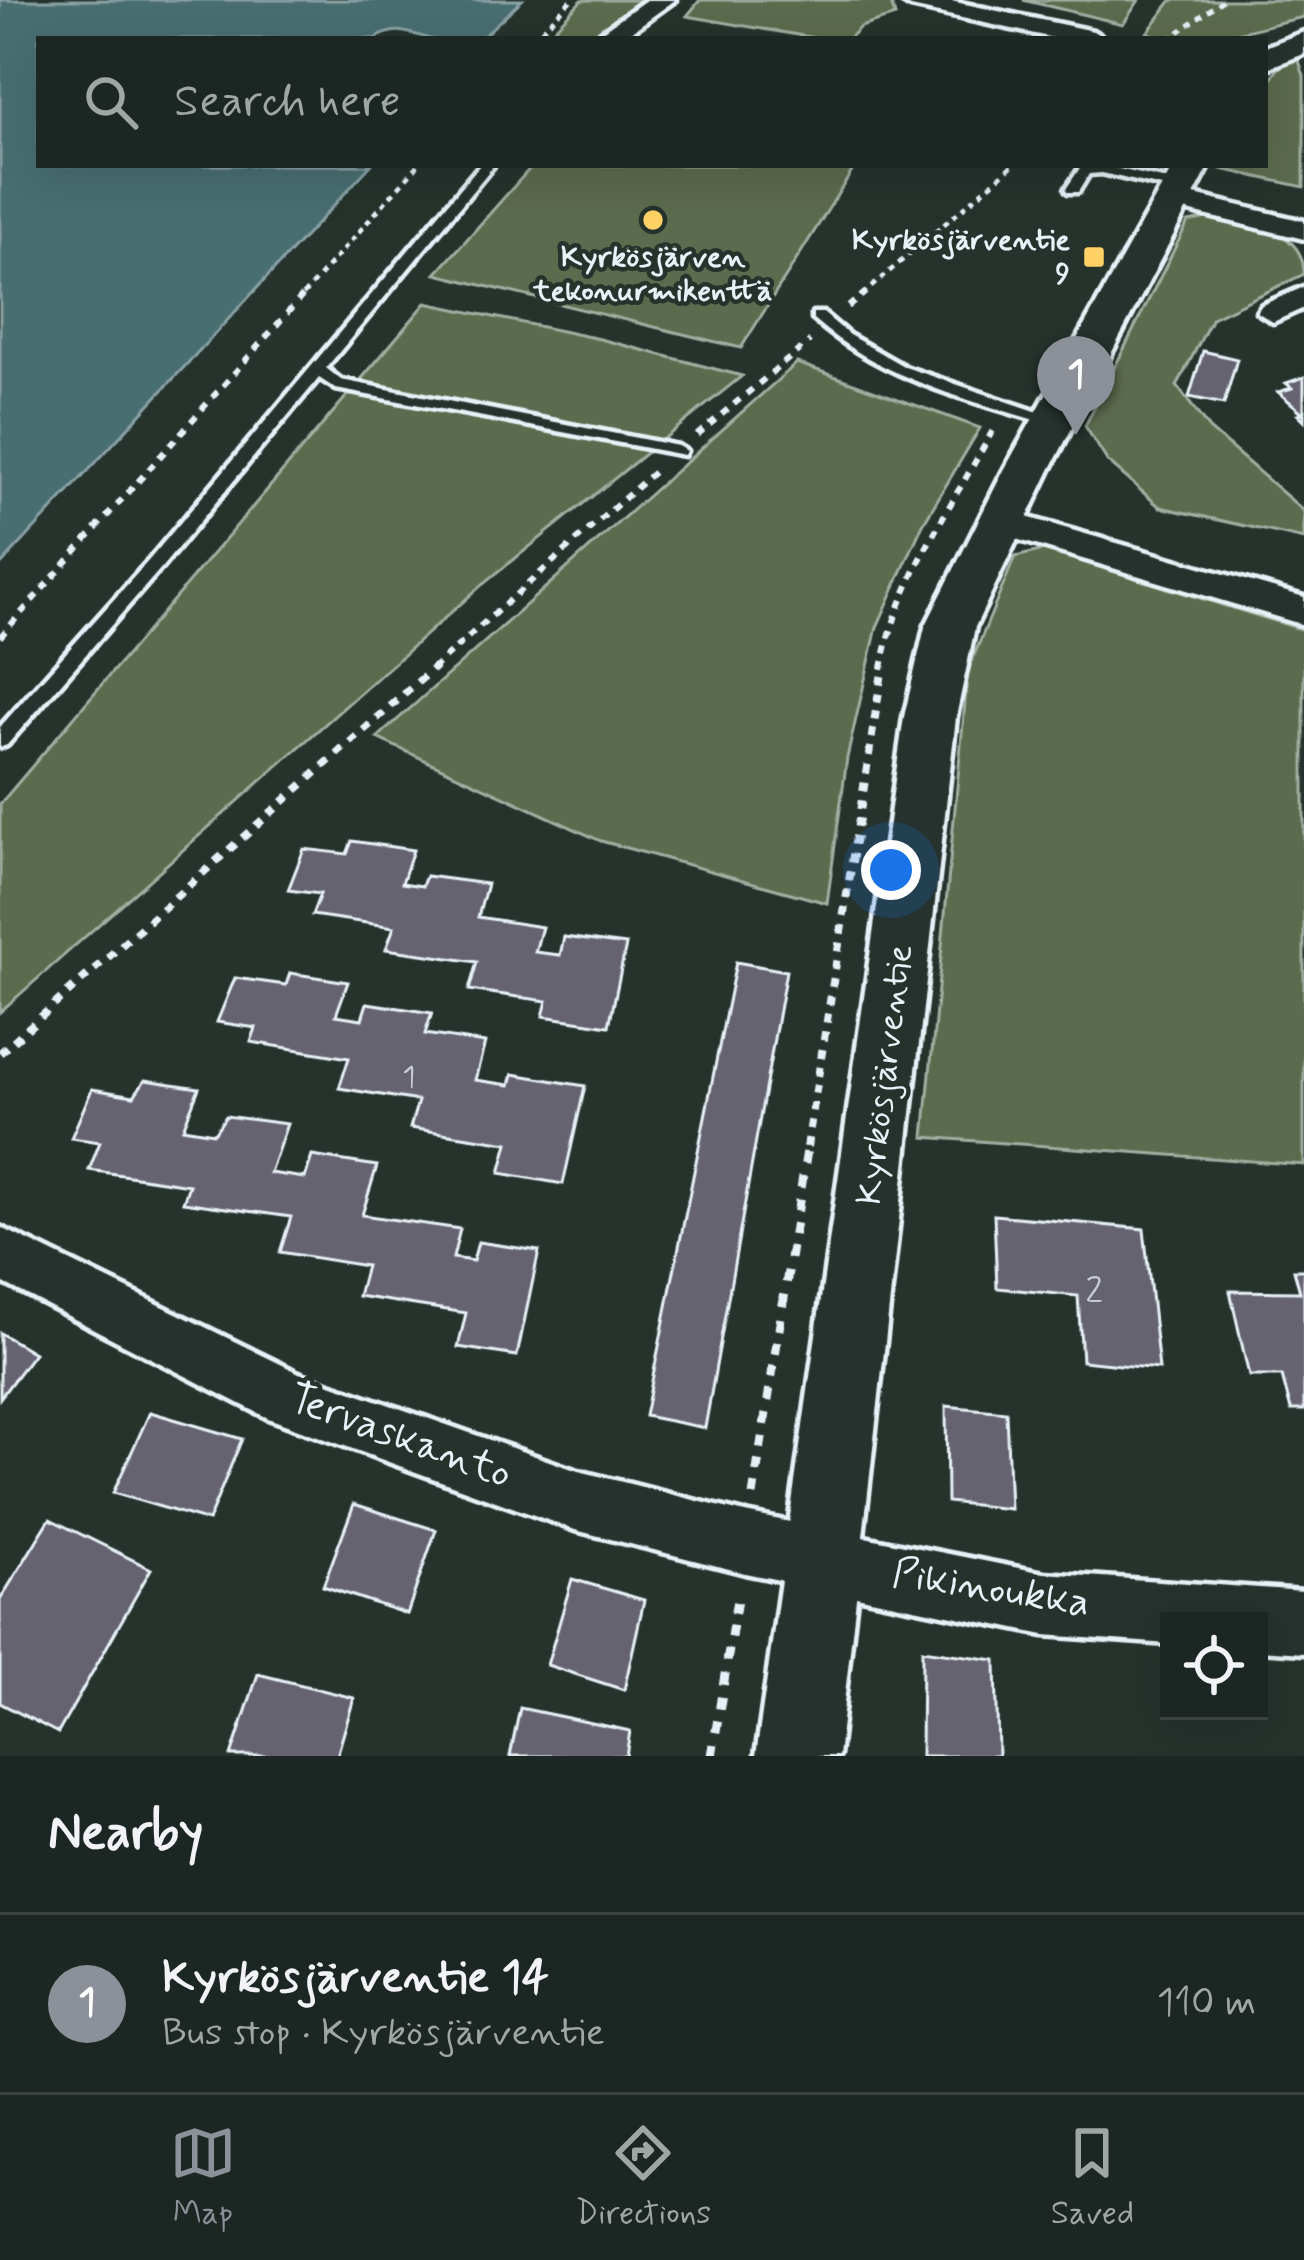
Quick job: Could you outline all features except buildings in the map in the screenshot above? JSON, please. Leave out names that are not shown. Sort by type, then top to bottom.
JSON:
[{"type":"street","points":[[609,36],[663,0]]},
{"type":"street","points":[[911,0],[1075,36]]},
{"type":"street","points":[[1268,57],[1304,42]]},
{"type":"street","points":[[1181,184],[1304,230]]},
{"type":"street","name":"Kyrkösjärventie","points":[[797,1756],[930,717],[950,626],[1181,184]]},
{"type":"street","points":[[1273,312],[1304,296]]},
{"type":"street","points":[[1002,522],[1304,611]]},
{"type":"street","name":"Tervaskanto","points":[[0,1252],[288,1398],[574,1500],[822,1559]]},
{"type":"street","name":"Pikinoukka","points":[[822,1559],[1043,1604],[1304,1622]]},
{"type":"lane","points":[[0,740],[156,563],[484,168]]},
{"type":"lane","points":[[1073,189],[1085,171],[1102,169],[1181,184]]},
{"type":"lane","points":[[823,321],[876,362],[1054,420]]},
{"type":"lane","points":[[316,368],[336,384],[678,451]]},
{"type":"path","points":[[536,36],[571,0]]},
{"type":"path","points":[[1173,36],[1223,0]]},
{"type":"path","points":[[0,637],[415,168]]},
{"type":"path","points":[[0,1053],[823,321],[1009,168]]},
{"type":"green space","points":[[582,0],[651,0],[589,36],[547,36]]},
{"type":"green space","points":[[700,0],[881,0],[891,3],[895,16],[860,27],[851,36],[804,36],[687,16]]},
{"type":"green space","points":[[1023,0],[1139,0],[1123,24]]},
{"type":"green space","points":[[1172,0],[1304,0],[1304,17],[1245,31],[1218,36],[1147,33]]},
{"type":"green space","points":[[1297,55],[1304,76],[1304,187],[1221,169],[1268,168],[1268,88],[1283,64]]},
{"type":"green space","name":"Kyrkösjärven tekonurmikenttä","points":[[530,168],[854,168],[741,348],[436,274]]},
{"type":"green space","points":[[1211,217],[1256,225],[1284,237],[1295,246],[1304,274],[1212,318],[1177,386],[1209,429],[1304,511],[1304,539],[1160,507],[1108,462],[1085,426],[1188,222]]},
{"type":"green space","points":[[426,303],[600,339],[742,376],[482,585],[0,1012],[0,804]]},
{"type":"green space","points":[[797,363],[980,428],[923,524],[877,627],[847,758],[827,903],[601,841],[377,738]]},
{"type":"green space","points":[[1044,550],[1304,630],[1304,1165],[924,1137],[968,670],[1015,557]]},
{"type":"water","points":[[0,0],[522,0],[483,36],[420,36],[396,31],[380,36],[36,36],[36,168],[368,168],[0,566]]},
{"type":"place","name":"Kyrkösjärven tekonurmikenttä","points":[[653,220]]},
{"type":"place","name":"Kyrkösjärventie 9","points":[[1094,257]]},
{"type":"place","name":"Kyrkösjärventie 14","points":[[1076,435]]}]
